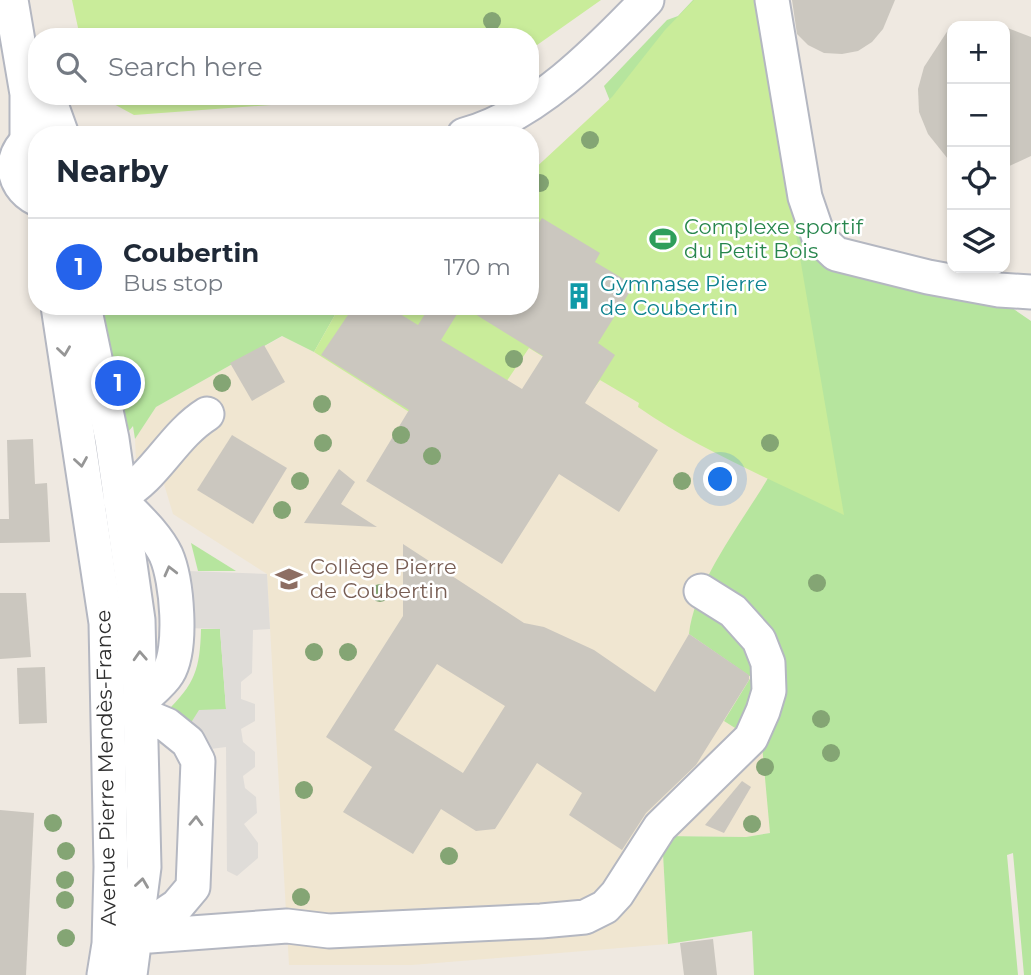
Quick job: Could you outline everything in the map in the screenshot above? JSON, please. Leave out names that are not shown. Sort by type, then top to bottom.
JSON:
[{"type":"street","points":[[11,0],[28,101]]},
{"type":"street","points":[[32,0],[37,28]]},
{"type":"street","points":[[539,96],[576,73],[647,0]]},
{"type":"street","points":[[772,0],[804,197],[819,238],[835,254],[928,277],[999,290],[1031,292]]},
{"type":"street","points":[[29,105],[31,126]]},
{"type":"street","points":[[39,126],[45,105]]},
{"type":"street","points":[[489,126],[525,105]]},
{"type":"street","points":[[28,163],[20,186],[28,192]]},
{"type":"street","name":"Avenue Pierre Mendès-France","points":[[59,315],[106,623],[111,867],[109,944],[104,975]]},
{"type":"street","name":"Avenue Pierre Mendès-France","points":[[86,315],[120,498],[138,620],[144,867],[130,975]]},
{"type":"street","points":[[120,498],[136,488],[188,426],[207,414]]},
{"type":"street","points":[[135,934],[150,936],[287,926],[329,931],[541,921],[585,917],[605,906],[617,894],[660,827],[751,738],[764,711],[769,691],[768,663],[759,640],[733,611],[701,592]]},
{"type":"street","points":[[135,934],[177,906],[194,887],[198,761],[188,742],[142,708]]},
{"type":"shaded area","points":[[612,97],[851,558],[770,833],[746,837],[662,836],[668,944],[412,965],[289,965],[267,574],[173,514],[161,474],[136,461],[135,439],[156,407],[283,336],[314,352],[335,315],[539,315],[539,165]]},
{"type":"shaded area","points":[[187,571],[267,574],[270,629],[253,630],[252,673],[241,682],[241,699],[255,704],[255,721],[241,729],[243,742],[255,752],[255,767],[243,776],[245,788],[256,797],[257,813],[244,824],[258,843],[258,858],[237,876],[227,871],[226,747],[203,750],[187,729],[199,710],[226,709],[220,629],[187,628]]},
{"type":"green space","points":[[72,0],[601,0],[539,44],[539,28],[78,28]]},
{"type":"green space","points":[[693,0],[767,0],[808,234],[1002,301],[1031,321],[1031,975],[1024,975],[1013,853],[1007,855],[1018,975],[754,975],[752,931],[668,944],[662,836],[746,837],[770,833],[762,745],[724,721],[751,677],[689,634],[693,614],[710,573],[768,478],[690,438],[612,106],[604,86],[667,20],[678,16]]},
{"type":"green space","name":"Complexe sportif du Petit Bois","points":[[694,0],[756,0],[844,515],[713,452],[662,423],[638,407],[639,403],[600,380],[594,388],[529,348],[463,446],[314,352],[335,315],[539,315],[539,165],[612,97],[665,30]]},
{"type":"green space","points":[[116,105],[271,105],[134,115]]},
{"type":"green space","points":[[103,315],[335,315],[314,352],[282,336],[156,407],[135,439],[133,426],[128,432],[107,355]]},
{"type":"green space","points":[[191,543],[236,571],[198,571]]},
{"type":"green space","points":[[201,629],[220,629],[226,709],[187,729],[166,712],[184,693],[194,675]]},
{"type":"building","points":[[792,0],[895,0],[883,29],[872,42],[858,51],[842,54],[824,53],[808,45],[797,34]]},
{"type":"building","points":[[1010,29],[1031,37],[1031,156],[1010,166]]},
{"type":"building","points":[[947,32],[947,158],[928,134],[919,112],[918,89],[924,67]]},
{"type":"building","points":[[542,218],[600,253],[595,262],[634,285],[598,343],[615,355],[585,403],[658,450],[619,512],[559,474],[502,564],[366,481],[409,410],[321,355],[348,315],[402,315],[418,325],[424,315],[456,315],[441,340],[522,389],[543,356],[477,315],[539,315],[539,223]]},
{"type":"building","points":[[264,345],[285,382],[252,401],[230,363]]},
{"type":"building","points":[[232,435],[287,468],[253,524],[197,490]]},
{"type":"building","points":[[33,439],[35,484],[47,483],[50,542],[0,543],[0,519],[9,519],[7,440]]},
{"type":"building","points":[[339,469],[355,482],[341,504],[377,527],[304,523]]},
{"type":"building","points":[[403,544],[524,623],[544,627],[594,650],[655,692],[689,634],[749,675],[749,680],[696,765],[646,813],[622,850],[569,815],[582,793],[537,763],[495,829],[476,831],[441,809],[413,854],[343,812],[372,767],[326,737],[403,616]],"holes":[[[437,664],[505,706],[463,773],[394,730]]]},
{"type":"building","points":[[0,593],[26,593],[31,657],[0,659]]},
{"type":"building","points":[[45,667],[47,723],[19,724],[17,668]]},
{"type":"building","points":[[742,781],[751,787],[724,833],[705,825]]},
{"type":"building","points":[[0,810],[34,813],[26,975],[0,975]]},
{"type":"building","points":[[713,939],[717,975],[684,975],[680,943]]},
{"type":"place","name":"Complexe sportif du Petit Bois","points":[[663,239]]},
{"type":"place","name":"Gymnase Pierre de Coubertin","points":[[579,296]]},
{"type":"place","name":"Coubertin","points":[[118,383]]},
{"type":"place","name":"Collège Pierre de Coubertin","points":[[289,579]]}]
